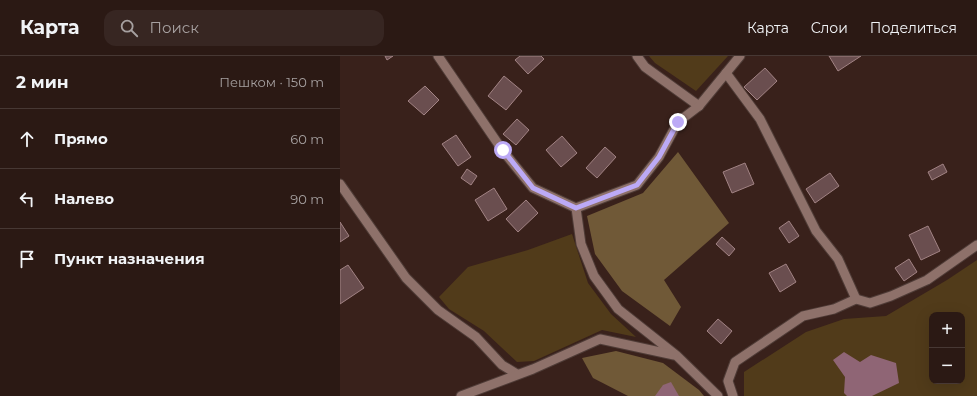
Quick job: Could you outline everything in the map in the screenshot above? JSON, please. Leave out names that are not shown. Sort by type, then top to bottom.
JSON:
[{"type":"street","points":[[438,56],[503,150],[533,188],[576,208],[637,185],[659,157],[678,122],[699,106],[740,56]]},
{"type":"street","points":[[637,56],[645,67],[699,106]]},
{"type":"street","points":[[726,74],[760,119],[816,230],[838,259],[856,299]]},
{"type":"street","points":[[340,184],[406,278],[438,310],[476,337],[502,365],[517,374]]},
{"type":"street","points":[[576,208],[581,244],[594,276],[618,309],[676,355],[718,396]]},
{"type":"street","points":[[734,396],[728,381],[735,362],[803,316],[834,309],[856,299],[870,303],[927,280],[977,245]]},
{"type":"street","points":[[461,396],[533,369],[600,339],[676,355]]},
{"type":"shaded area","points":[[649,56],[728,56],[696,91],[655,63]]},
{"type":"shaded area","points":[[678,152],[729,223],[664,280],[681,307],[670,326],[622,291],[595,254],[587,216],[643,193]]},
{"type":"shaded area","points":[[572,234],[588,283],[611,314],[636,337],[602,330],[534,361],[517,362],[484,331],[449,309],[439,297],[468,267],[528,250]]},
{"type":"shaded area","points":[[977,260],[977,396],[744,396],[744,372],[806,332],[844,319],[886,316],[947,280]]},
{"type":"shaded area","points":[[616,351],[663,363],[699,390],[704,396],[628,396],[593,378],[582,358]]},
{"type":"shaded area","points":[[844,352],[860,362],[871,355],[896,363],[899,383],[872,396],[847,396],[844,393],[845,377],[833,360]]},
{"type":"shaded area","points":[[671,382],[679,396],[655,396],[663,385]]},
{"type":"building","points":[[385,56],[393,56],[387,60]]},
{"type":"building","points":[[520,56],[541,56],[544,59],[528,74],[515,60]]},
{"type":"building","points":[[829,56],[861,56],[838,71]]},
{"type":"building","points":[[765,68],[777,81],[757,100],[744,87]]},
{"type":"building","points":[[504,76],[522,91],[506,110],[488,96]]},
{"type":"building","points":[[425,86],[439,100],[424,115],[408,101]]},
{"type":"building","points":[[517,119],[529,130],[516,145],[503,134]]},
{"type":"building","points":[[456,135],[471,157],[458,166],[442,144]]},
{"type":"building","points":[[562,136],[577,153],[561,167],[546,150]]},
{"type":"building","points":[[605,147],[616,157],[597,178],[586,168]]},
{"type":"building","points":[[745,163],[754,184],[732,193],[723,172]]},
{"type":"building","points":[[943,164],[947,172],[932,180],[928,172]]},
{"type":"building","points":[[467,169],[477,176],[471,185],[461,178]]},
{"type":"building","points":[[830,173],[839,186],[815,203],[806,189]]},
{"type":"building","points":[[494,188],[507,209],[488,221],[475,200]]},
{"type":"building","points":[[526,200],[538,213],[518,232],[506,219]]},
{"type":"building","points":[[789,221],[799,236],[789,243],[779,228]]},
{"type":"building","points":[[340,222],[349,236],[340,242]]},
{"type":"building","points":[[928,226],[940,251],[921,260],[909,235]]},
{"type":"building","points":[[722,237],[735,249],[729,256],[716,244]]},
{"type":"building","points":[[909,259],[917,272],[904,281],[895,268]]},
{"type":"building","points":[[786,264],[796,282],[780,292],[769,273]]},
{"type":"building","points":[[348,265],[364,288],[340,304],[340,270]]},
{"type":"building","points":[[718,319],[732,331],[721,344],[707,331]]},
{"type":"route","points":[[503,150],[533,188],[576,208],[606,198],[637,185],[659,157],[678,122]]}]
